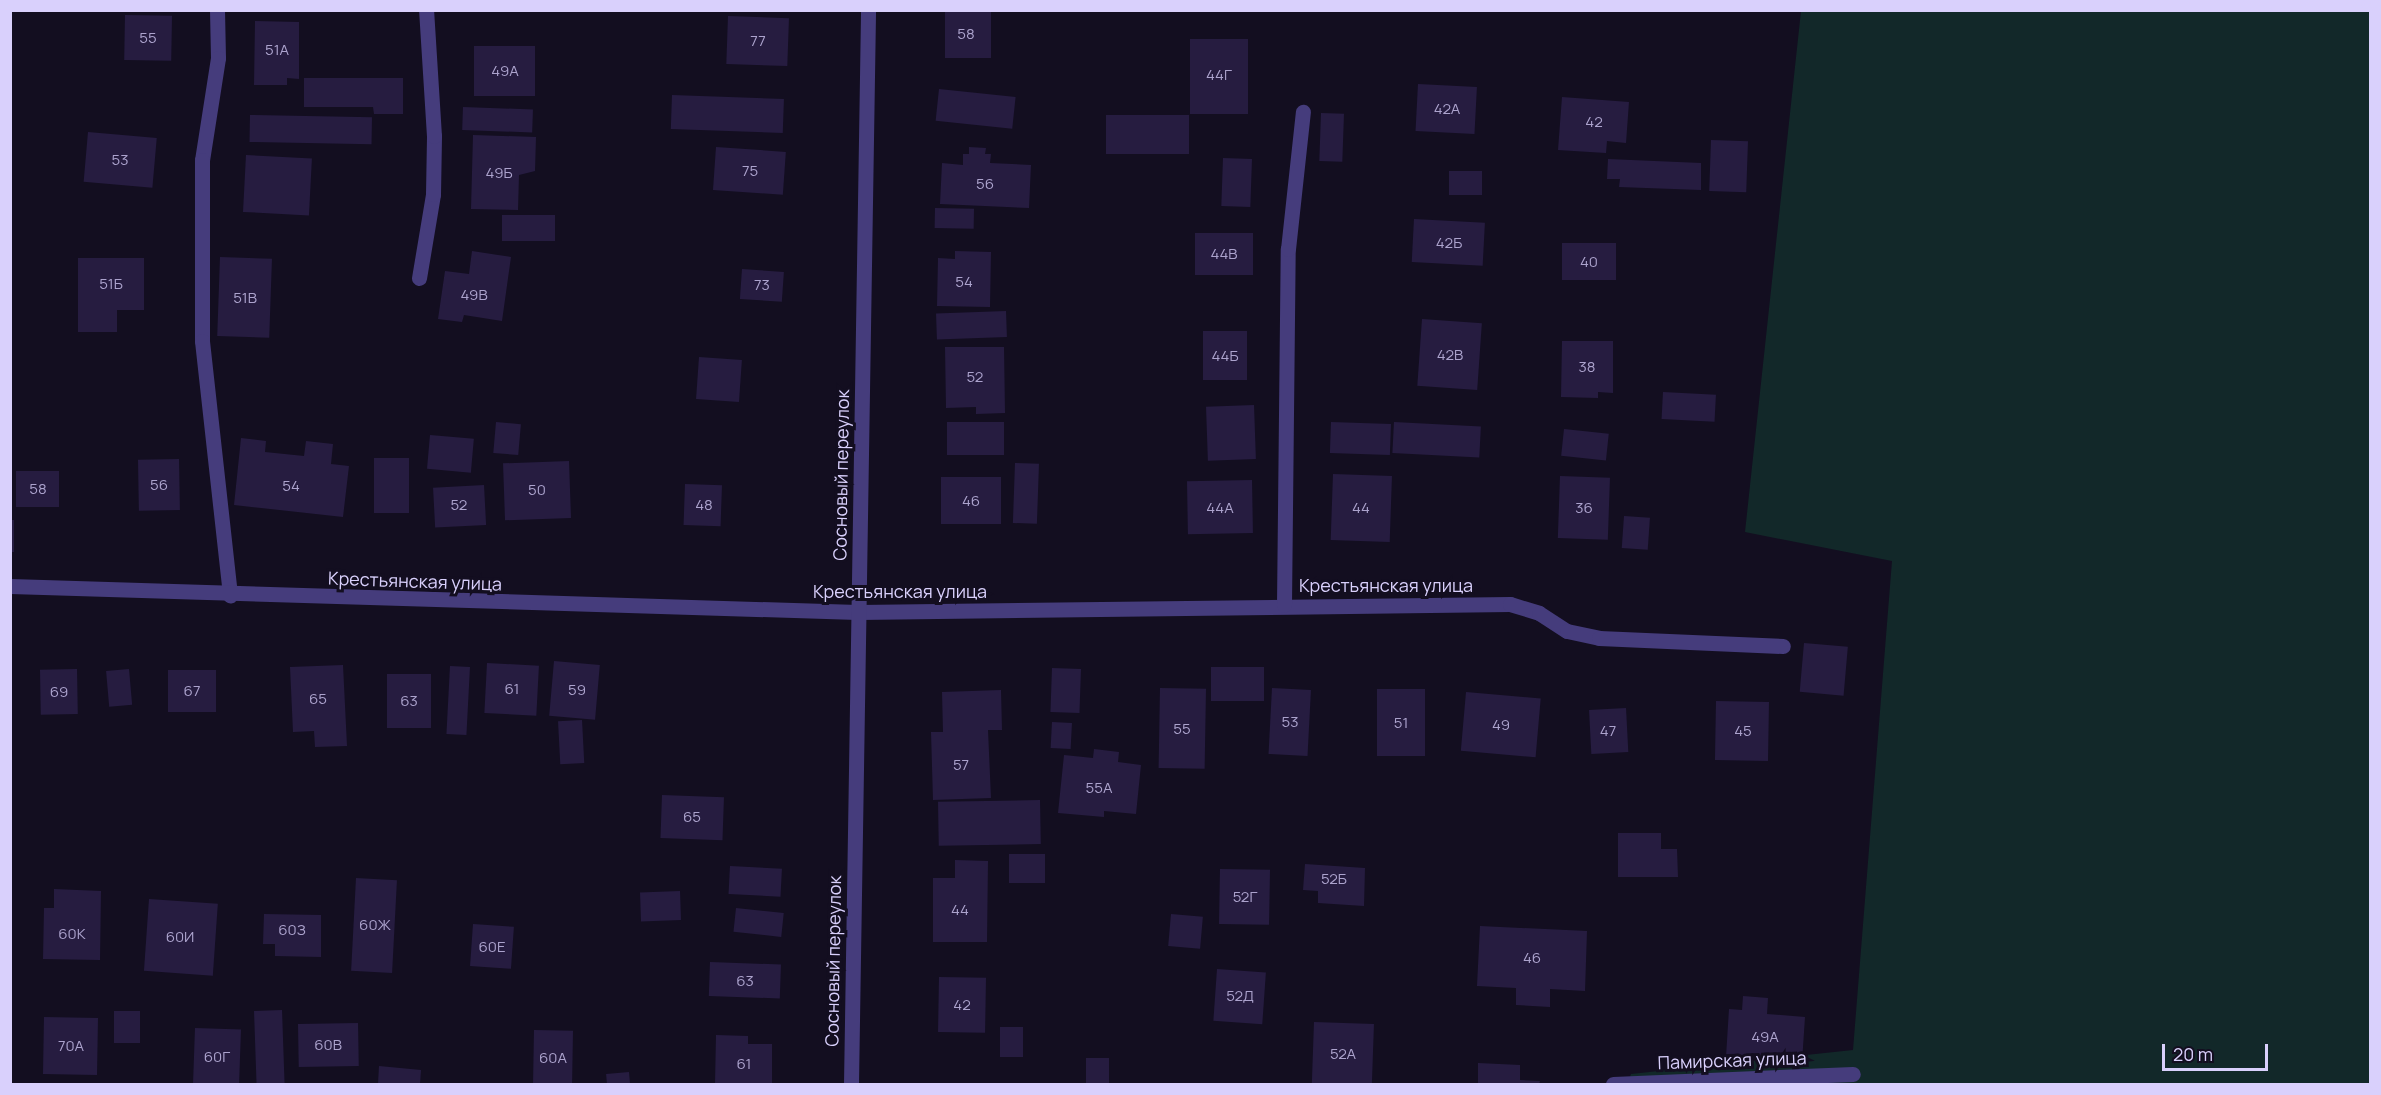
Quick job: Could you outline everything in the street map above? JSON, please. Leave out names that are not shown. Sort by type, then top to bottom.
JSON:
[{"type":"street","points":[[217,10],[218,58],[202,160],[202,341],[230,595]]},
{"type":"street","points":[[419,278],[433,194],[434,136],[426,10]]},
{"type":"street","name":"Сосновый переулок","points":[[851,1084],[868,10]]},
{"type":"street","points":[[1284,605],[1288,249],[1303,112]]},
{"type":"street","name":"Крестьянская улица","points":[[10,586],[230,595],[858,612],[1510,604],[1539,613],[1567,631],[1599,638],[1783,646]]},
{"type":"street","name":"Памирская улица","points":[[1613,1084],[1853,1074]]},
{"type":"green space","points":[[1801,11],[2370,11],[2370,1084],[1627,1084],[1631,1074],[1853,1050],[1892,561],[1745,532]]},
{"type":"building","points":[[945,10],[991,10],[991,58],[945,58]]},
{"type":"building","points":[[125,15],[172,16],[171,61],[124,60]]},
{"type":"building","points":[[728,16],[789,18],[787,66],[726,64]]},
{"type":"building","points":[[255,21],[299,22],[299,79],[287,78],[287,85],[254,85]]},
{"type":"building","points":[[1190,39],[1248,39],[1248,114],[1190,114]]},
{"type":"building","points":[[474,46],[535,46],[535,96],[474,96]]},
{"type":"building","points":[[304,78],[403,78],[403,114],[374,114],[373,107],[304,107]]},
{"type":"building","points":[[1418,84],[1477,87],[1474,134],[1416,131]]},
{"type":"building","points":[[939,89],[1016,97],[1012,129],[936,121]]},
{"type":"building","points":[[672,95],[784,99],[783,133],[671,129]]},
{"type":"building","points":[[1562,97],[1629,102],[1626,143],[1607,141],[1606,153],[1558,150]]},
{"type":"building","points":[[463,107],[533,109],[532,132],[462,130]]},
{"type":"building","points":[[1321,113],[1344,114],[1342,162],[1319,161]]},
{"type":"building","points":[[250,115],[372,117],[372,144],[250,142]]},
{"type":"building","points":[[1106,115],[1189,115],[1189,154],[1106,154]]},
{"type":"building","points":[[88,132],[157,138],[152,188],[84,182]]},
{"type":"building","points":[[473,135],[536,137],[535,171],[519,175],[518,210],[471,209]]},
{"type":"building","points":[[1711,140],[1748,141],[1746,192],[1709,191]]},
{"type":"building","points":[[716,147],[786,152],[783,195],[713,190]]},
{"type":"building","points":[[969,147],[986,148],[985,154],[991,154],[990,163],[1031,165],[1029,208],[940,204],[942,163],[963,165],[963,154],[969,154]]},
{"type":"building","points":[[246,155],[312,158],[309,215],[243,212]]},
{"type":"building","points":[[1223,158],[1252,159],[1250,207],[1221,206]]},
{"type":"building","points":[[1608,159],[1701,163],[1701,190],[1619,187],[1620,179],[1607,179]]},
{"type":"building","points":[[1449,171],[1482,171],[1482,195],[1449,195]]},
{"type":"building","points":[[935,208],[974,209],[974,229],[935,228]]},
{"type":"building","points":[[502,215],[555,215],[555,241],[502,241]]},
{"type":"building","points":[[1414,219],[1485,223],[1483,266],[1412,262]]},
{"type":"building","points":[[1195,233],[1253,233],[1253,275],[1195,275]]},
{"type":"building","points":[[1562,243],[1616,243],[1616,280],[1562,280]]},
{"type":"building","points":[[472,251],[511,257],[502,321],[464,315],[462,322],[438,319],[445,271],[469,274]]},
{"type":"building","points":[[955,251],[991,252],[990,307],[937,306],[938,258],[955,259]]},
{"type":"building","points":[[220,257],[272,259],[269,338],[217,336]]},
{"type":"building","points":[[78,258],[144,258],[144,310],[117,310],[117,332],[78,332]]},
{"type":"building","points":[[742,269],[784,272],[782,302],[740,299]]},
{"type":"building","points":[[1006,311],[1007,337],[937,339],[936,313]]},
{"type":"building","points":[[1422,319],[1482,323],[1477,390],[1417,386]]},
{"type":"building","points":[[1203,331],[1247,331],[1247,380],[1203,380]]},
{"type":"building","points":[[1562,341],[1613,341],[1613,393],[1598,392],[1598,398],[1561,397]]},
{"type":"building","points":[[945,347],[1004,347],[1005,413],[976,414],[976,407],[946,408]]},
{"type":"building","points":[[699,357],[742,360],[739,402],[696,399]]},
{"type":"building","points":[[1663,392],[1716,395],[1715,422],[1662,419]]},
{"type":"building","points":[[1254,405],[1256,459],[1208,461],[1206,407]]},
{"type":"building","points":[[496,422],[521,424],[518,455],[493,453]]},
{"type":"building","points":[[947,422],[1004,422],[1004,455],[947,455]]},
{"type":"building","points":[[1331,422],[1391,424],[1390,455],[1330,453]]},
{"type":"building","points":[[1394,422],[1481,427],[1479,458],[1392,453]]},
{"type":"building","points":[[1564,429],[1609,434],[1606,461],[1561,456]]},
{"type":"building","points":[[430,435],[474,439],[471,473],[427,469]]},
{"type":"building","points":[[241,438],[266,441],[265,452],[304,456],[306,441],[333,444],[331,464],[349,466],[343,517],[234,505]]},
{"type":"building","points":[[374,458],[409,458],[409,513],[374,513]]},
{"type":"building","points":[[179,459],[180,510],[139,511],[138,460]]},
{"type":"building","points":[[569,461],[571,518],[505,520],[503,463]]},
{"type":"building","points":[[1015,463],[1039,464],[1037,524],[1013,523]]},
{"type":"building","points":[[16,471],[59,471],[59,507],[16,507]]},
{"type":"building","points":[[1333,474],[1392,476],[1390,542],[1331,540]]},
{"type":"building","points":[[1560,476],[1610,478],[1608,540],[1558,538]]},
{"type":"building","points":[[941,477],[1001,477],[1001,524],[941,524]]},
{"type":"building","points":[[1252,480],[1253,533],[1188,534],[1187,481]]},
{"type":"building","points":[[685,484],[722,485],[721,526],[684,525]]},
{"type":"building","points":[[484,485],[486,525],[435,528],[433,488]]},
{"type":"building","points":[[1624,516],[1650,518],[1648,550],[1622,548]]},
{"type":"building","points":[[10,520],[14,520],[14,552],[10,552]]},
{"type":"building","points":[[1804,643],[1848,647],[1844,696],[1800,692]]},
{"type":"building","points":[[554,661],[600,665],[595,720],[549,716]]},
{"type":"building","points":[[487,663],[539,666],[536,716],[484,713]]},
{"type":"building","points":[[343,665],[347,746],[315,747],[314,731],[293,732],[290,667]]},
{"type":"building","points":[[450,666],[470,667],[466,735],[446,734]]},
{"type":"building","points":[[1211,667],[1264,667],[1264,701],[1211,701]]},
{"type":"building","points":[[1052,668],[1081,669],[1079,713],[1050,712]]},
{"type":"building","points":[[77,669],[78,714],[41,715],[40,670]]},
{"type":"building","points":[[129,669],[132,705],[109,707],[106,671]]},
{"type":"building","points":[[168,670],[216,670],[216,712],[168,712]]},
{"type":"building","points":[[387,674],[431,674],[431,728],[387,728]]},
{"type":"building","points":[[1160,688],[1206,689],[1205,769],[1159,768]]},
{"type":"building","points":[[1272,688],[1311,690],[1307,756],[1269,754]]},
{"type":"building","points":[[1377,689],[1425,689],[1425,756],[1377,756]]},
{"type":"building","points":[[1001,690],[1002,730],[988,730],[991,798],[933,800],[931,732],[943,732],[942,692]]},
{"type":"building","points":[[1466,692],[1541,699],[1536,757],[1461,751]]},
{"type":"building","points":[[1716,701],[1769,702],[1768,761],[1715,760]]},
{"type":"building","points":[[1626,708],[1628,752],[1591,754],[1589,710]]},
{"type":"building","points":[[582,720],[584,763],[560,764],[558,721]]},
{"type":"building","points":[[1052,722],[1072,723],[1071,749],[1051,748]]},
{"type":"building","points":[[1094,749],[1119,752],[1118,762],[1141,765],[1136,814],[1104,811],[1104,817],[1058,813],[1064,755],[1093,758]]},
{"type":"building","points":[[662,795],[724,797],[722,840],[660,838]]},
{"type":"building","points":[[1040,800],[1041,844],[939,846],[938,802]]},
{"type":"building","points":[[1618,833],[1661,833],[1661,849],[1677,849],[1678,877],[1618,877]]},
{"type":"building","points":[[1009,854],[1045,854],[1045,883],[1009,883]]},
{"type":"building","points":[[955,860],[988,861],[987,942],[933,942],[933,878],[955,878]]},
{"type":"building","points":[[1305,864],[1365,868],[1364,906],[1318,903],[1318,891],[1303,890]]},
{"type":"building","points":[[730,866],[782,869],[780,897],[729,894]]},
{"type":"building","points":[[1220,869],[1270,870],[1269,925],[1219,924]]},
{"type":"building","points":[[356,878],[397,880],[392,973],[351,971]]},
{"type":"building","points":[[54,889],[101,891],[100,960],[43,959],[44,908],[54,908]]},
{"type":"building","points":[[680,891],[681,920],[641,921],[640,892]]},
{"type":"building","points":[[149,899],[218,904],[213,976],[144,971]]},
{"type":"building","points":[[736,908],[784,913],[781,937],[733,932]]},
{"type":"building","points":[[264,914],[321,915],[321,957],[275,956],[275,944],[263,944]]},
{"type":"building","points":[[1171,914],[1203,917],[1200,949],[1168,946]]},
{"type":"building","points":[[473,924],[514,927],[511,969],[470,966]]},
{"type":"building","points":[[1480,926],[1587,931],[1585,991],[1550,989],[1550,1007],[1516,1005],[1516,988],[1477,986]]},
{"type":"building","points":[[710,962],[781,964],[780,998],[709,996]]},
{"type":"building","points":[[1217,969],[1266,972],[1262,1024],[1213,1021]]},
{"type":"building","points":[[939,977],[986,978],[985,1033],[938,1032]]},
{"type":"building","points":[[1743,996],[1768,998],[1767,1014],[1805,1017],[1802,1062],[1726,1057],[1729,1009],[1742,1010]]},
{"type":"building","points":[[282,1010],[285,1083],[257,1084],[254,1011]]},
{"type":"building","points":[[114,1011],[140,1011],[140,1043],[114,1043]]},
{"type":"building","points":[[44,1017],[98,1018],[97,1075],[43,1074]]},
{"type":"building","points":[[1314,1022],[1374,1024],[1372,1084],[1312,1084]]},
{"type":"building","points":[[358,1023],[359,1066],[299,1067],[298,1024]]},
{"type":"building","points":[[1000,1027],[1023,1027],[1023,1057],[1000,1057]]},
{"type":"building","points":[[195,1028],[241,1030],[239,1084],[193,1084]]},
{"type":"building","points":[[534,1030],[573,1031],[572,1084],[533,1084]]},
{"type":"building","points":[[716,1035],[748,1036],[748,1044],[772,1044],[772,1084],[715,1084]]},
{"type":"building","points":[[1086,1058],[1109,1058],[1109,1084],[1086,1084]]},
{"type":"building","points":[[1478,1063],[1520,1065],[1520,1080],[1540,1081],[1539,1084],[1478,1084]]},
{"type":"building","points":[[379,1066],[421,1070],[420,1084],[378,1084]]},
{"type":"building","points":[[629,1072],[630,1084],[607,1084],[606,1074]]}]
